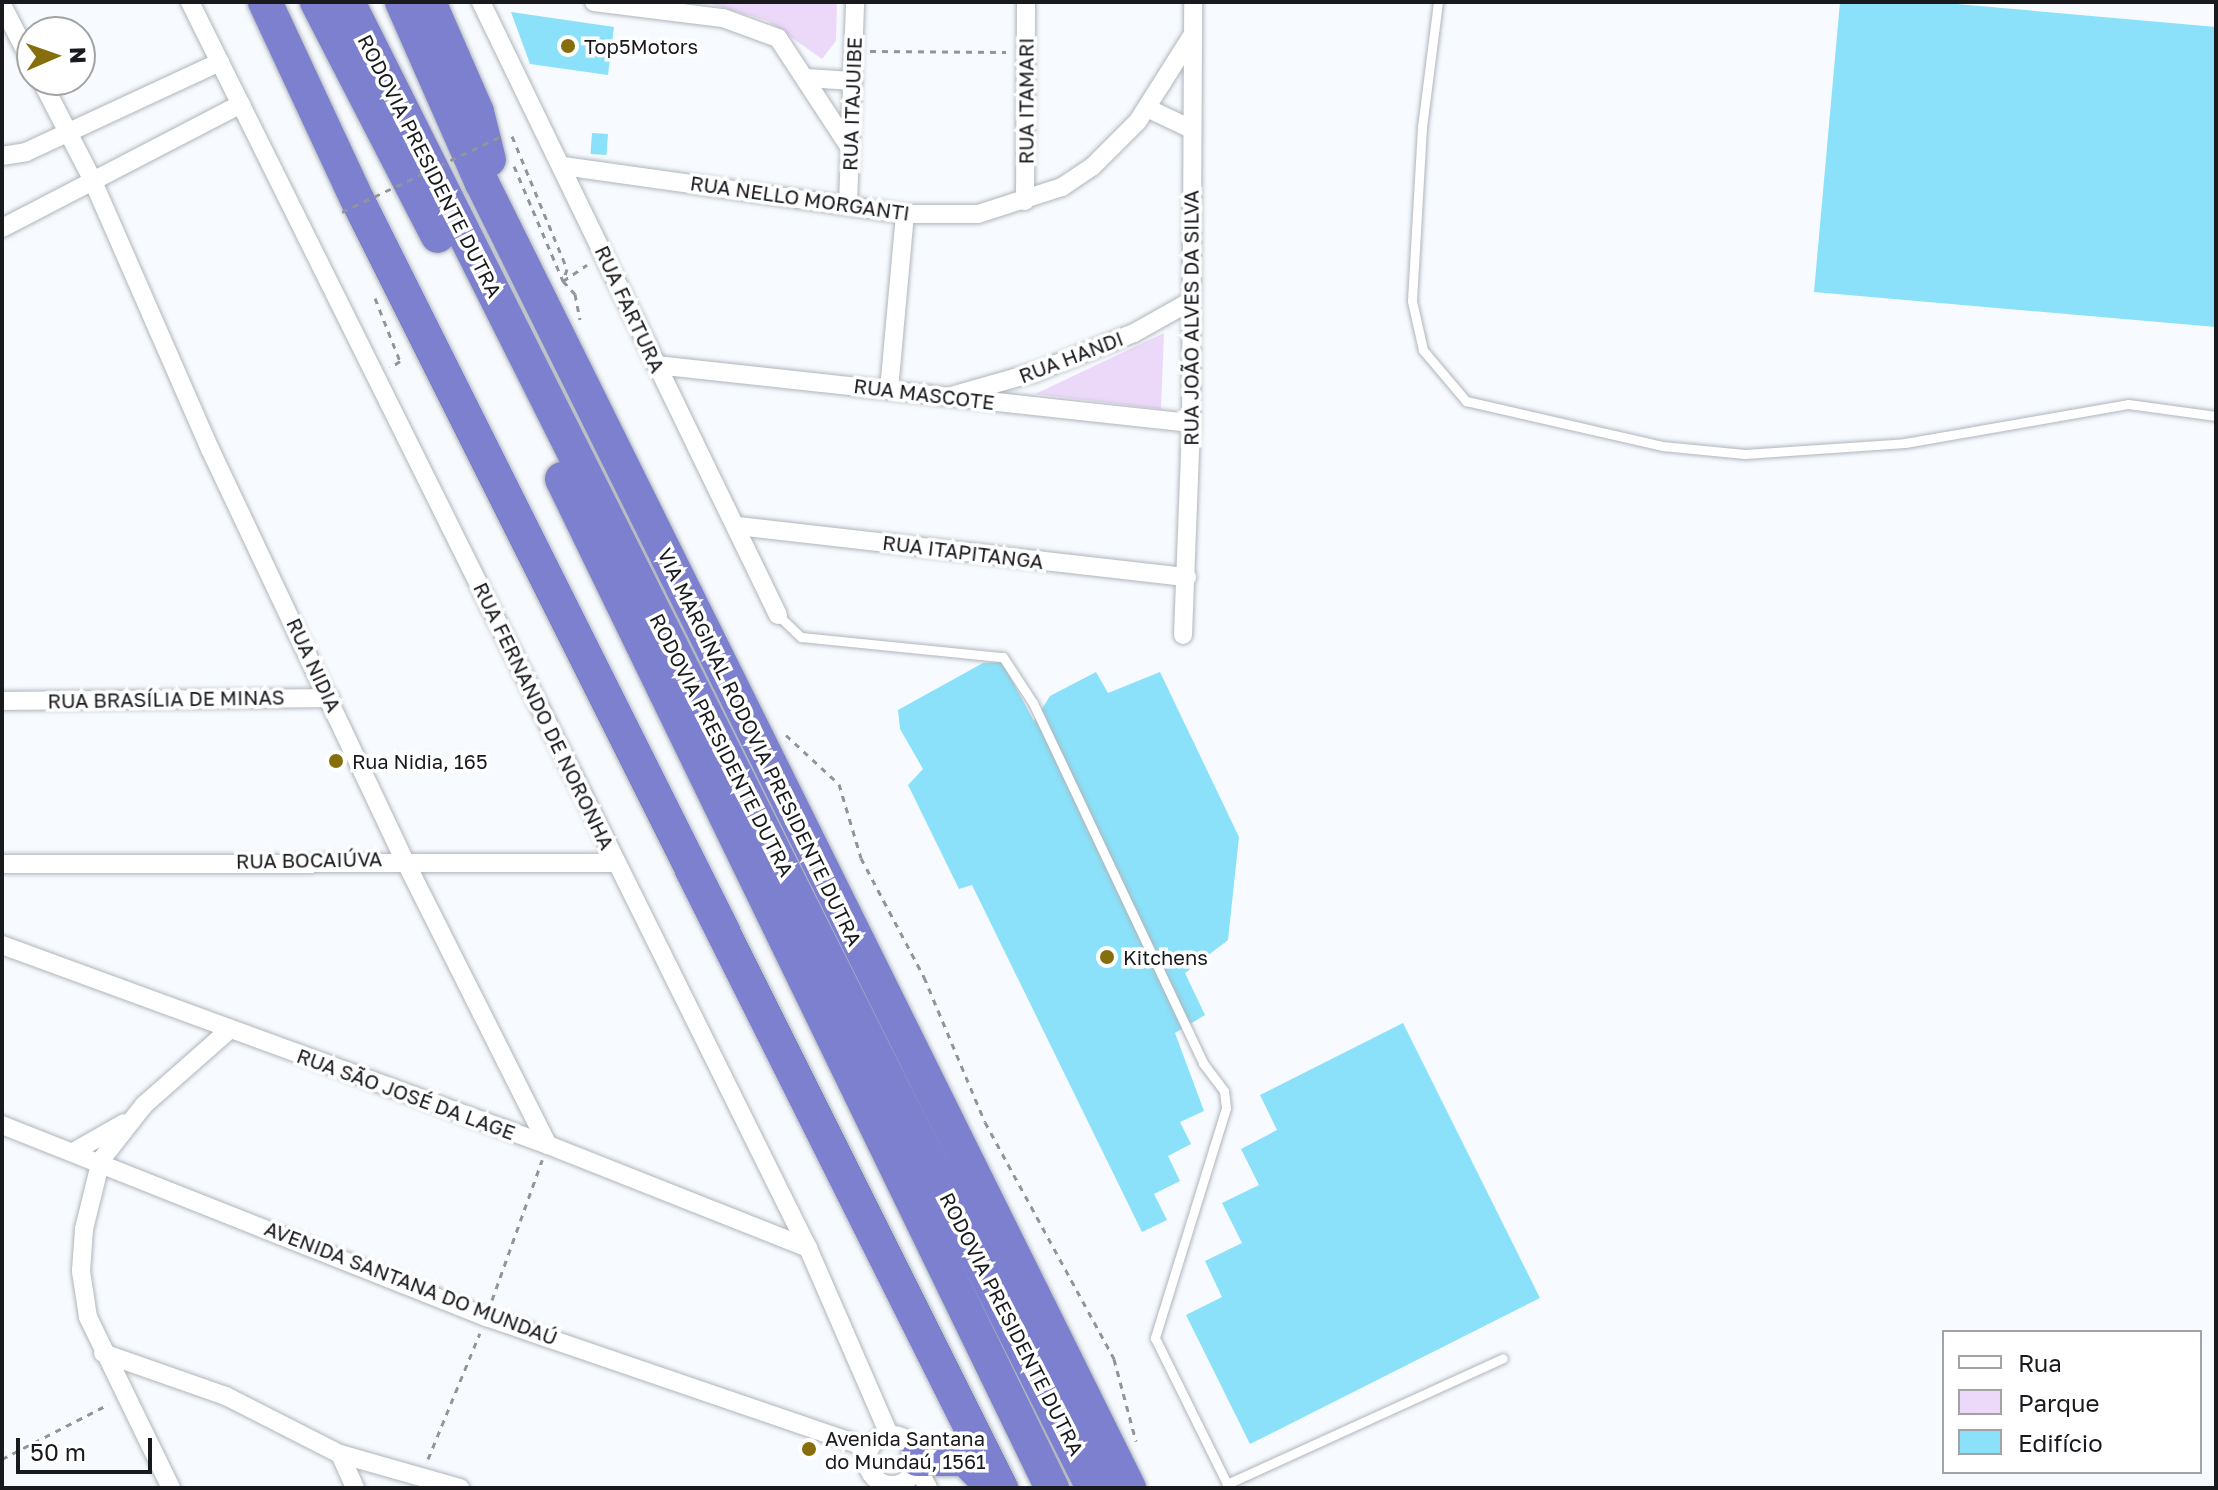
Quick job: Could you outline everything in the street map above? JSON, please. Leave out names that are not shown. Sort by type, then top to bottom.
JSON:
[{"type":"highway","points":[[265,2],[411,351],[449,432],[573,625],[1001,1488]]},
{"type":"highway","name":"RODOVIA PRESIDENTE DUTRA","points":[[317,2],[540,433],[1052,1488]]},
{"type":"highway","name":"RODOVIA PRESIDENTE DUTRA","points":[[348,2],[1093,1488]]},
{"type":"highway","name":"VIA MARGINAL RODOVIA PRESIDENTE DUTRA","points":[[402,2],[507,234],[1129,1488]]},
{"type":"highway","points":[[429,2],[477,112],[507,234]]},
{"type":"highway","points":[[920,1471],[965,1459],[994,1488]]},
{"type":"street","name":"RUA FERNANDO DE NORONHA","points":[[190,2],[808,1248],[889,1434]]},
{"type":"street","name":"RUA FARTURA","points":[[481,2],[563,166],[656,365],[738,526],[778,615]]},
{"type":"street","points":[[594,2],[684,8],[778,38],[850,148]]},
{"type":"street","name":"RUA ITAJUIBE","points":[[848,205],[855,2]]},
{"type":"street","name":"RUA ITAMARI","points":[[1025,201],[1026,2]]},
{"type":"street","name":"RUA JOÃO ALVES DA SILVA","points":[[1183,635],[1191,423],[1193,2]]},
{"type":"street","points":[[2,5],[16,32]]},
{"type":"street","name":"RUA NELLO MORGANTI","points":[[563,166],[905,214],[978,214],[1025,201],[1092,167],[1147,108],[1193,34]]},
{"type":"street","points":[[2,156],[26,152],[220,62]]},
{"type":"street","points":[[806,78],[853,81]]},
{"type":"street","name":"RUA NIDIA","points":[[49,96],[92,179],[210,449],[404,859],[548,1145]]},
{"type":"street","points":[[2,228],[241,104]]},
{"type":"street","points":[[1147,108],[1191,129]]},
{"type":"street","points":[[889,390],[905,214]]},
{"type":"street","name":"RUA HANDI","points":[[945,397],[1064,361],[1134,333],[1191,301]]},
{"type":"street","name":"RUA MASCOTE","points":[[656,365],[1191,423]]},
{"type":"street","name":"RUA ITAPITANGA","points":[[738,526],[1187,577]]},
{"type":"street","name":"RUA BRASÍLIA DE MINAS","points":[[2,701],[330,698]]},
{"type":"street","name":"RUA BOCAIÚVA","points":[[2,864],[404,859],[617,863]]},
{"type":"street","name":"RUA SÃO JOSÉ DA LAGE","points":[[2,945],[548,1145],[808,1248]]},
{"type":"street","points":[[171,1488],[88,1317],[81,1271],[84,1229],[101,1160],[130,1120],[229,1030]]},
{"type":"street","points":[[75,1151],[130,1120]]},
{"type":"street","name":"AVENIDA SANTANA DO MUNDAÚ","points":[[2,1125],[101,1160],[486,1317],[869,1448]]},
{"type":"street","points":[[103,1353],[226,1396],[340,1454],[460,1488]]},
{"type":"street","points":[[889,1434],[908,1440],[920,1471],[888,1487],[868,1469],[869,1448],[889,1434]]},
{"type":"street","points":[[340,1454],[355,1488]]},
{"type":"lane","points":[[1438,2],[1422,127],[1412,301],[1423,350],[1444,381],[1466,401],[1662,446],[1745,454],[1905,443],[2128,404],[2216,416]]},
{"type":"lane","points":[[778,615],[801,637],[1003,657],[1033,703],[1203,1063],[1224,1091],[1226,1108],[1155,1338],[1227,1484],[1503,1358]]},
{"type":"lane","points":[[1022,1346],[1057,1385]]},
{"type":"lane","points":[[1086,1431],[1117,1488]]},
{"type":"path","points":[[854,51],[1026,53]]},
{"type":"path","points":[[508,127],[567,269],[563,281]]},
{"type":"path","points":[[350,206],[501,136],[507,150]]},
{"type":"path","points":[[513,165],[563,281],[575,294],[581,323]]},
{"type":"path","points":[[563,281],[604,254]]},
{"type":"path","points":[[778,727],[839,784],[861,858],[924,977],[985,1122],[1114,1359],[1138,1454]]},
{"type":"path","points":[[2,1459],[125,1396]]},
{"type":"green space","points":[[704,2],[837,2],[836,41],[822,59],[768,21]]},
{"type":"green space","points":[[1164,333],[1161,409],[1035,394]]},
{"type":"building","points":[[1840,2],[1934,2],[2216,27],[2216,327],[1814,292]]},
{"type":"building","name":"Top5Motors","points":[[511,12],[614,27],[608,75],[530,64]]},
{"type":"building","points":[[592,133],[608,134],[606,155],[591,154]]},
{"type":"building","name":"Kitchens","points":[[1002,662],[1034,721],[1050,696],[1096,672],[1108,693],[1160,672],[1239,837],[1228,940],[1185,973],[1205,1015],[1175,1033],[1204,1111],[1180,1122],[1191,1144],[1168,1156],[1180,1181],[1154,1194],[1167,1220],[1142,1232],[972,885],[959,889],[908,785],[923,769],[900,729],[898,710],[983,663]]},
{"type":"building","points":[[1403,1023],[1540,1298],[1250,1444],[1186,1315],[1222,1297],[1205,1261],[1242,1243],[1222,1203],[1259,1185],[1241,1149],[1277,1130],[1260,1095]]},
{"type":"place","name":"Top5Motors","points":[[568,46]]},
{"type":"place","name":"Rua Nidia, 165","points":[[336,761]]},
{"type":"place","name":"Kitchens","points":[[1107,957]]},
{"type":"place","name":"Avenida Santana do Mundaú, 1561","points":[[809,1449]]}]
